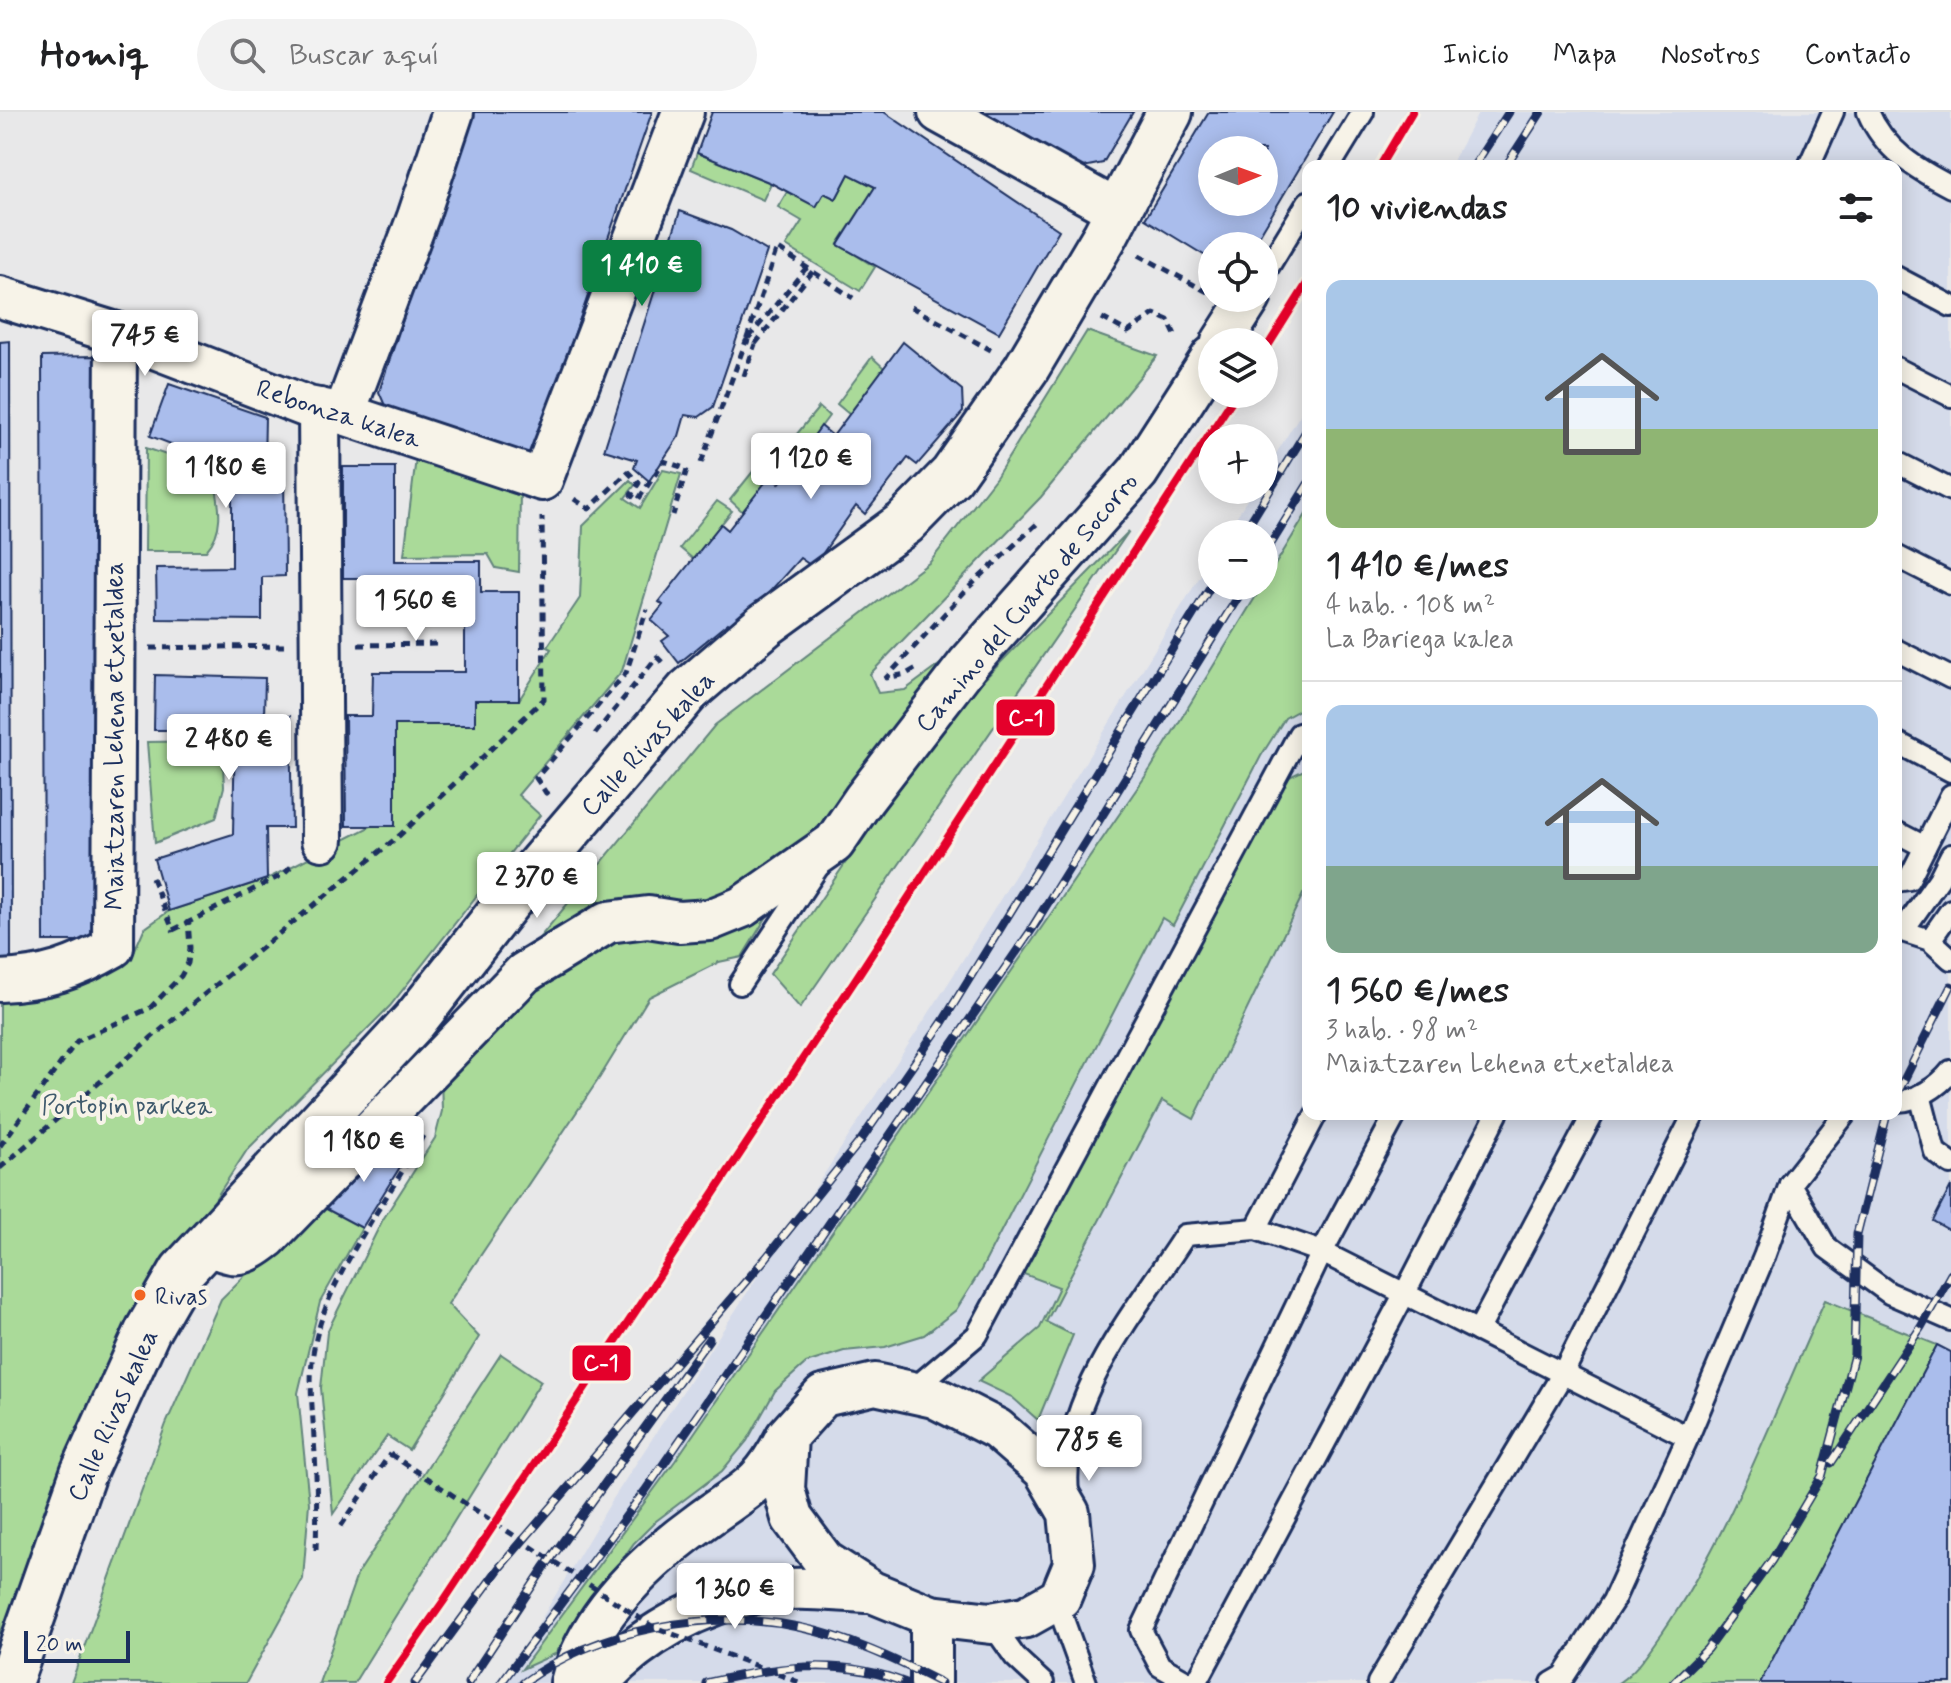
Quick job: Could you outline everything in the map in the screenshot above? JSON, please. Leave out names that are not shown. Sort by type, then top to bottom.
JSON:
[{"type":"street","points":[[322,840],[319,646],[331,412],[418,217],[453,112]]},
{"type":"street","points":[[542,480],[683,112]]},
{"type":"street","points":[[939,112],[1111,224]]},
{"type":"street","name":"Calle Rivas kalea","points":[[9,1683],[96,1445],[148,1330],[182,1271],[415,1020],[507,903],[688,691],[765,625],[905,523],[952,475],[1026,369],[1111,224],[1170,112]]},
{"type":"street","name":"Rebonza kalea","points":[[0,297],[116,333],[331,412],[542,480]]},
{"type":"street","name":"Maiatzaren Lehena etxetaldea","points":[[0,981],[32,980],[80,966],[113,947],[116,333]]},
{"type":"street","name":"Camino del Cuarto de Socorro","points":[[834,843],[968,664],[1138,472],[1195,351]]},
{"type":"street","points":[[207,1243],[223,1253],[245,1254],[252,1249],[429,1073],[524,973],[608,922],[648,917],[679,922],[710,920],[742,907],[834,843]]},
{"type":"street","points":[[571,1683],[579,1654],[627,1585],[670,1545],[749,1490],[769,1470],[787,1436],[823,1396],[875,1384],[934,1397],[997,1429],[1044,1470],[1069,1513],[1074,1564],[1060,1598],[1026,1617],[991,1623],[931,1616],[872,1592],[824,1561],[792,1518],[784,1489],[787,1436]]},
{"type":"street","points":[[598,1683],[617,1662],[642,1643],[705,1606],[763,1591],[872,1592]]},
{"type":"street","points":[[931,1616],[931,1683]]},
{"type":"lane","points":[[1334,160],[1363,112]]},
{"type":"lane","points":[[1812,160],[1833,112]]},
{"type":"lane","points":[[1868,112],[1889,145],[1913,168],[1951,187]]},
{"type":"lane","points":[[1278,251],[1302,212]]},
{"type":"lane","points":[[1902,280],[1951,306]]},
{"type":"lane","points":[[1902,371],[1951,396]]},
{"type":"lane","points":[[1902,465],[1951,490]]},
{"type":"lane","points":[[1902,559],[1951,584]]},
{"type":"lane","points":[[1902,653],[1951,678]]},
{"type":"lane","points":[[910,1392],[977,1335],[1302,733]]},
{"type":"lane","points":[[1902,745],[1951,771]]},
{"type":"lane","points":[[1902,880],[1909,879],[1951,795]]},
{"type":"lane","points":[[1902,835],[1925,847]]},
{"type":"lane","points":[[740,984],[834,843]]},
{"type":"lane","points":[[1902,926],[1939,879],[1951,855]]},
{"type":"lane","points":[[1930,940],[1951,910]]},
{"type":"lane","points":[[1902,930],[1930,940],[1951,959]]},
{"type":"lane","points":[[1902,1102],[1941,1083],[1951,1071]]},
{"type":"lane","points":[[1920,1095],[1935,1152],[1951,1164]]},
{"type":"lane","points":[[1256,1229],[1313,1120]]},
{"type":"lane","points":[[1393,1120],[1322,1252],[1141,1630],[1160,1666],[1193,1683],[1405,1293],[1494,1120]]},
{"type":"lane","points":[[1478,1331],[1590,1120]]},
{"type":"lane","points":[[1378,1683],[1562,1375],[1691,1120]]},
{"type":"lane","points":[[1552,1683],[1564,1676],[1613,1601],[1688,1437],[1764,1257],[1790,1184],[1840,1120]]},
{"type":"lane","points":[[1790,1184],[1827,1248],[1889,1293],[1951,1320]]},
{"type":"lane","points":[[1069,1513],[1065,1464],[1088,1386],[1185,1235],[1256,1229],[1322,1252],[1688,1437]]},
{"type":"lane","points":[[1056,1600],[1086,1683]]},
{"type":"lane","points":[[991,1623],[1015,1657],[1043,1683]]},
{"type":"path","points":[[1111,224],[1198,285]]},
{"type":"path","points":[[701,463],[777,248],[853,298]]},
{"type":"path","points":[[746,341],[807,267]]},
{"type":"path","points":[[744,376],[755,344],[813,271]]},
{"type":"path","points":[[1067,299],[1128,332],[1154,314],[1168,320],[1177,334],[1195,351]]},
{"type":"path","points":[[911,307],[1026,369]]},
{"type":"path","points":[[746,341],[755,344]]},
{"type":"path","points":[[542,480],[589,509],[628,472],[639,483],[631,495],[638,500],[664,461],[687,469],[673,515]]},
{"type":"path","points":[[917,668],[886,678],[967,589],[1045,516]]},
{"type":"path","points":[[556,781],[546,793],[536,778],[626,673],[647,609]]},
{"type":"path","points":[[114,649],[441,644]]},
{"type":"path","points":[[587,744],[657,657],[688,691]]},
{"type":"path","points":[[150,874],[173,930],[282,875],[322,840]]},
{"type":"path","points":[[0,1146],[77,1041],[150,1008],[161,999],[188,963],[191,929],[188,920]]},
{"type":"path","points":[[316,1550],[318,1494],[311,1379],[319,1325],[355,1248],[399,1182],[428,1127],[434,1104],[429,1073]]},
{"type":"path","points":[[341,1526],[390,1454],[652,1626],[801,1683]]},
{"type":"shaded area","points":[[1479,112],[1951,112],[1951,1683],[503,1683],[611,1502],[951,979],[1198,580],[1198,600],[1278,600],[1278,520],[1235,520],[1244,504],[1278,504],[1278,450],[1302,412],[1302,1120],[1902,1120],[1902,160],[1453,160]]},
{"type":"green space","points":[[697,153],[771,183],[763,200],[691,169]]},
{"type":"green space","points":[[849,174],[875,187],[838,244],[875,267],[860,291],[786,246],[802,221],[778,207],[787,192],[816,206],[824,193],[836,199]]},
{"type":"green space","points":[[1087,331],[1157,356],[1041,497],[870,674],[878,693],[905,690],[989,628],[824,832],[742,895],[531,948],[715,725],[930,562],[997,476]]},
{"type":"green space","points":[[872,357],[884,368],[849,414],[837,404]]},
{"type":"green space","points":[[819,407],[829,416],[795,462],[783,451]]},
{"type":"green space","points":[[146,448],[213,471],[219,523],[213,542],[206,551],[145,551]]},
{"type":"green space","points":[[767,454],[779,466],[743,512],[730,500]]},
{"type":"green space","points":[[416,458],[520,490],[519,572],[496,568],[488,554],[404,555]]},
{"type":"green space","name":"Portopin parkea","points":[[663,470],[681,474],[622,671],[518,795],[540,815],[390,1006],[247,1150],[170,1269],[0,1662],[0,1001],[96,981],[133,954],[144,929],[169,911],[267,879],[371,826],[395,826],[395,725],[474,725],[475,700],[519,700],[551,649],[547,647],[580,598],[583,526],[630,480],[635,485],[625,498],[640,508]]},
{"type":"green space","points":[[717,501],[732,511],[693,559],[680,548]]},
{"type":"green space","points":[[1302,521],[1302,708],[1285,718],[1261,756],[1173,925],[1162,918],[981,1270],[956,1310],[924,1335],[885,1347],[844,1351],[806,1363],[775,1391],[747,1441],[722,1471],[656,1521],[634,1543],[555,1654],[522,1669],[675,1461],[1151,768],[1254,600],[1278,600],[1278,560]]},
{"type":"green space","points":[[1129,531],[800,1008],[770,974],[859,843],[969,695]]},
{"type":"green space","points":[[222,741],[224,787],[216,818],[155,843],[147,742]]},
{"type":"green space","points":[[1302,771],[1302,896],[1194,1119],[1162,1101],[1046,1322],[1073,1335],[1038,1420],[1012,1397],[978,1381],[1040,1328],[1059,1287],[1021,1273],[1283,780]]},
{"type":"green space","points":[[777,900],[742,957],[719,962],[649,997],[600,1077],[448,1304],[479,1337],[409,1450],[387,1436],[333,1514],[321,1388],[327,1332],[382,1221],[435,1138],[442,1111],[441,1076],[528,983],[599,941]]},
{"type":"green space","points":[[317,1204],[362,1228],[320,1302],[298,1393],[309,1503],[303,1579],[246,1683],[71,1683],[166,1424],[221,1299]]},
{"type":"green space","points":[[1825,1300],[1937,1345],[1760,1683],[1618,1683],[1637,1666],[1662,1633],[1709,1555],[1750,1471]]},
{"type":"green space","points":[[501,1354],[541,1381],[354,1683],[319,1683],[357,1575]]},
{"type":"building","points":[[472,112],[652,112],[532,456],[386,408],[379,392]]},
{"type":"building","points":[[712,112],[884,112],[1059,230],[999,333],[838,245],[875,187],[849,174],[836,199],[824,193],[816,207],[771,183],[697,153]]},
{"type":"building","points":[[985,112],[1133,112],[1103,163],[1078,168]]},
{"type":"building","points":[[1209,112],[1333,112],[1278,204],[1278,136],[1198,136],[1198,216],[1271,216],[1261,232],[1198,232],[1198,251],[1145,219]]},
{"type":"building","points":[[680,211],[731,230],[767,251],[713,407],[699,417],[685,415],[679,436],[649,481],[634,468],[637,460],[604,450]]},
{"type":"building","points":[[10,341],[11,962],[0,962],[0,342]]},
{"type":"building","points":[[903,342],[962,390],[963,412],[917,465],[908,458],[865,514],[856,506],[813,567],[800,558],[736,629],[728,623],[679,663],[662,641],[669,636],[651,620],[663,605],[659,602],[721,524],[728,530],[771,475],[779,484],[821,426],[833,436]]},
{"type":"building","points":[[95,356],[98,941],[44,941],[42,357]]},
{"type":"building","points":[[169,384],[265,417],[264,467],[284,466],[285,576],[262,577],[262,620],[157,619],[156,568],[232,567],[232,480],[222,480],[223,464],[150,436]]},
{"type":"building","points":[[343,467],[395,467],[395,561],[481,561],[481,592],[519,592],[519,700],[475,700],[475,725],[395,725],[395,826],[346,826],[345,716],[372,716],[373,672],[465,672],[465,621],[369,621],[370,578],[343,578]]},
{"type":"building","points":[[155,675],[265,678],[264,716],[290,716],[292,828],[266,828],[267,879],[169,911],[154,859],[233,834],[235,730],[154,730]]},
{"type":"building","points":[[378,1136],[405,1159],[362,1228],[317,1204]]},
{"type":"building","points":[[1951,1186],[1951,1231],[1933,1221]]},
{"type":"building","points":[[1937,1345],[1951,1352],[1951,1683],[1760,1683]]},
{"type":"railway","points":[[1478,160],[1509,112]]},
{"type":"railway","points":[[1510,160],[1541,112]]},
{"type":"railway","points":[[1252,520],[1302,438]]},
{"type":"railway","points":[[1278,532],[1302,494]]},
{"type":"railway","points":[[415,1683],[500,1567],[766,1258],[861,1140],[942,1023],[1202,600]]},
{"type":"railway","points":[[1032,928],[1236,600]]},
{"type":"railway","points":[[501,1683],[645,1491],[1039,919]]},
{"type":"railway","points":[[1902,1084],[1951,986]]},
{"type":"railway","points":[[1673,1683],[1707,1649],[1772,1560],[1822,1476],[1854,1355],[1857,1234],[1886,1120]]},
{"type":"railway","points":[[1831,1463],[1921,1327],[1951,1274]]},
{"type":"railway","points":[[468,1683],[544,1568],[709,1339]]},
{"type":"railway","points":[[523,1683],[552,1664],[619,1637],[691,1622],[728,1620],[798,1627],[835,1637],[941,1683]]},
{"type":"railway","points":[[706,1683],[756,1672],[806,1667],[856,1669],[906,1683]]},
{"type":"transit line","name":"C-1","points":[[1384,160],[1412,112]]},
{"type":"transit line","name":"C-1","points":[[1278,330],[1302,292]]},
{"type":"transit line","name":"C-1","points":[[386,1683],[443,1602],[855,980],[1227,408]]},
{"type":"place","name":"Rivas","points":[[140,1295]]}]
